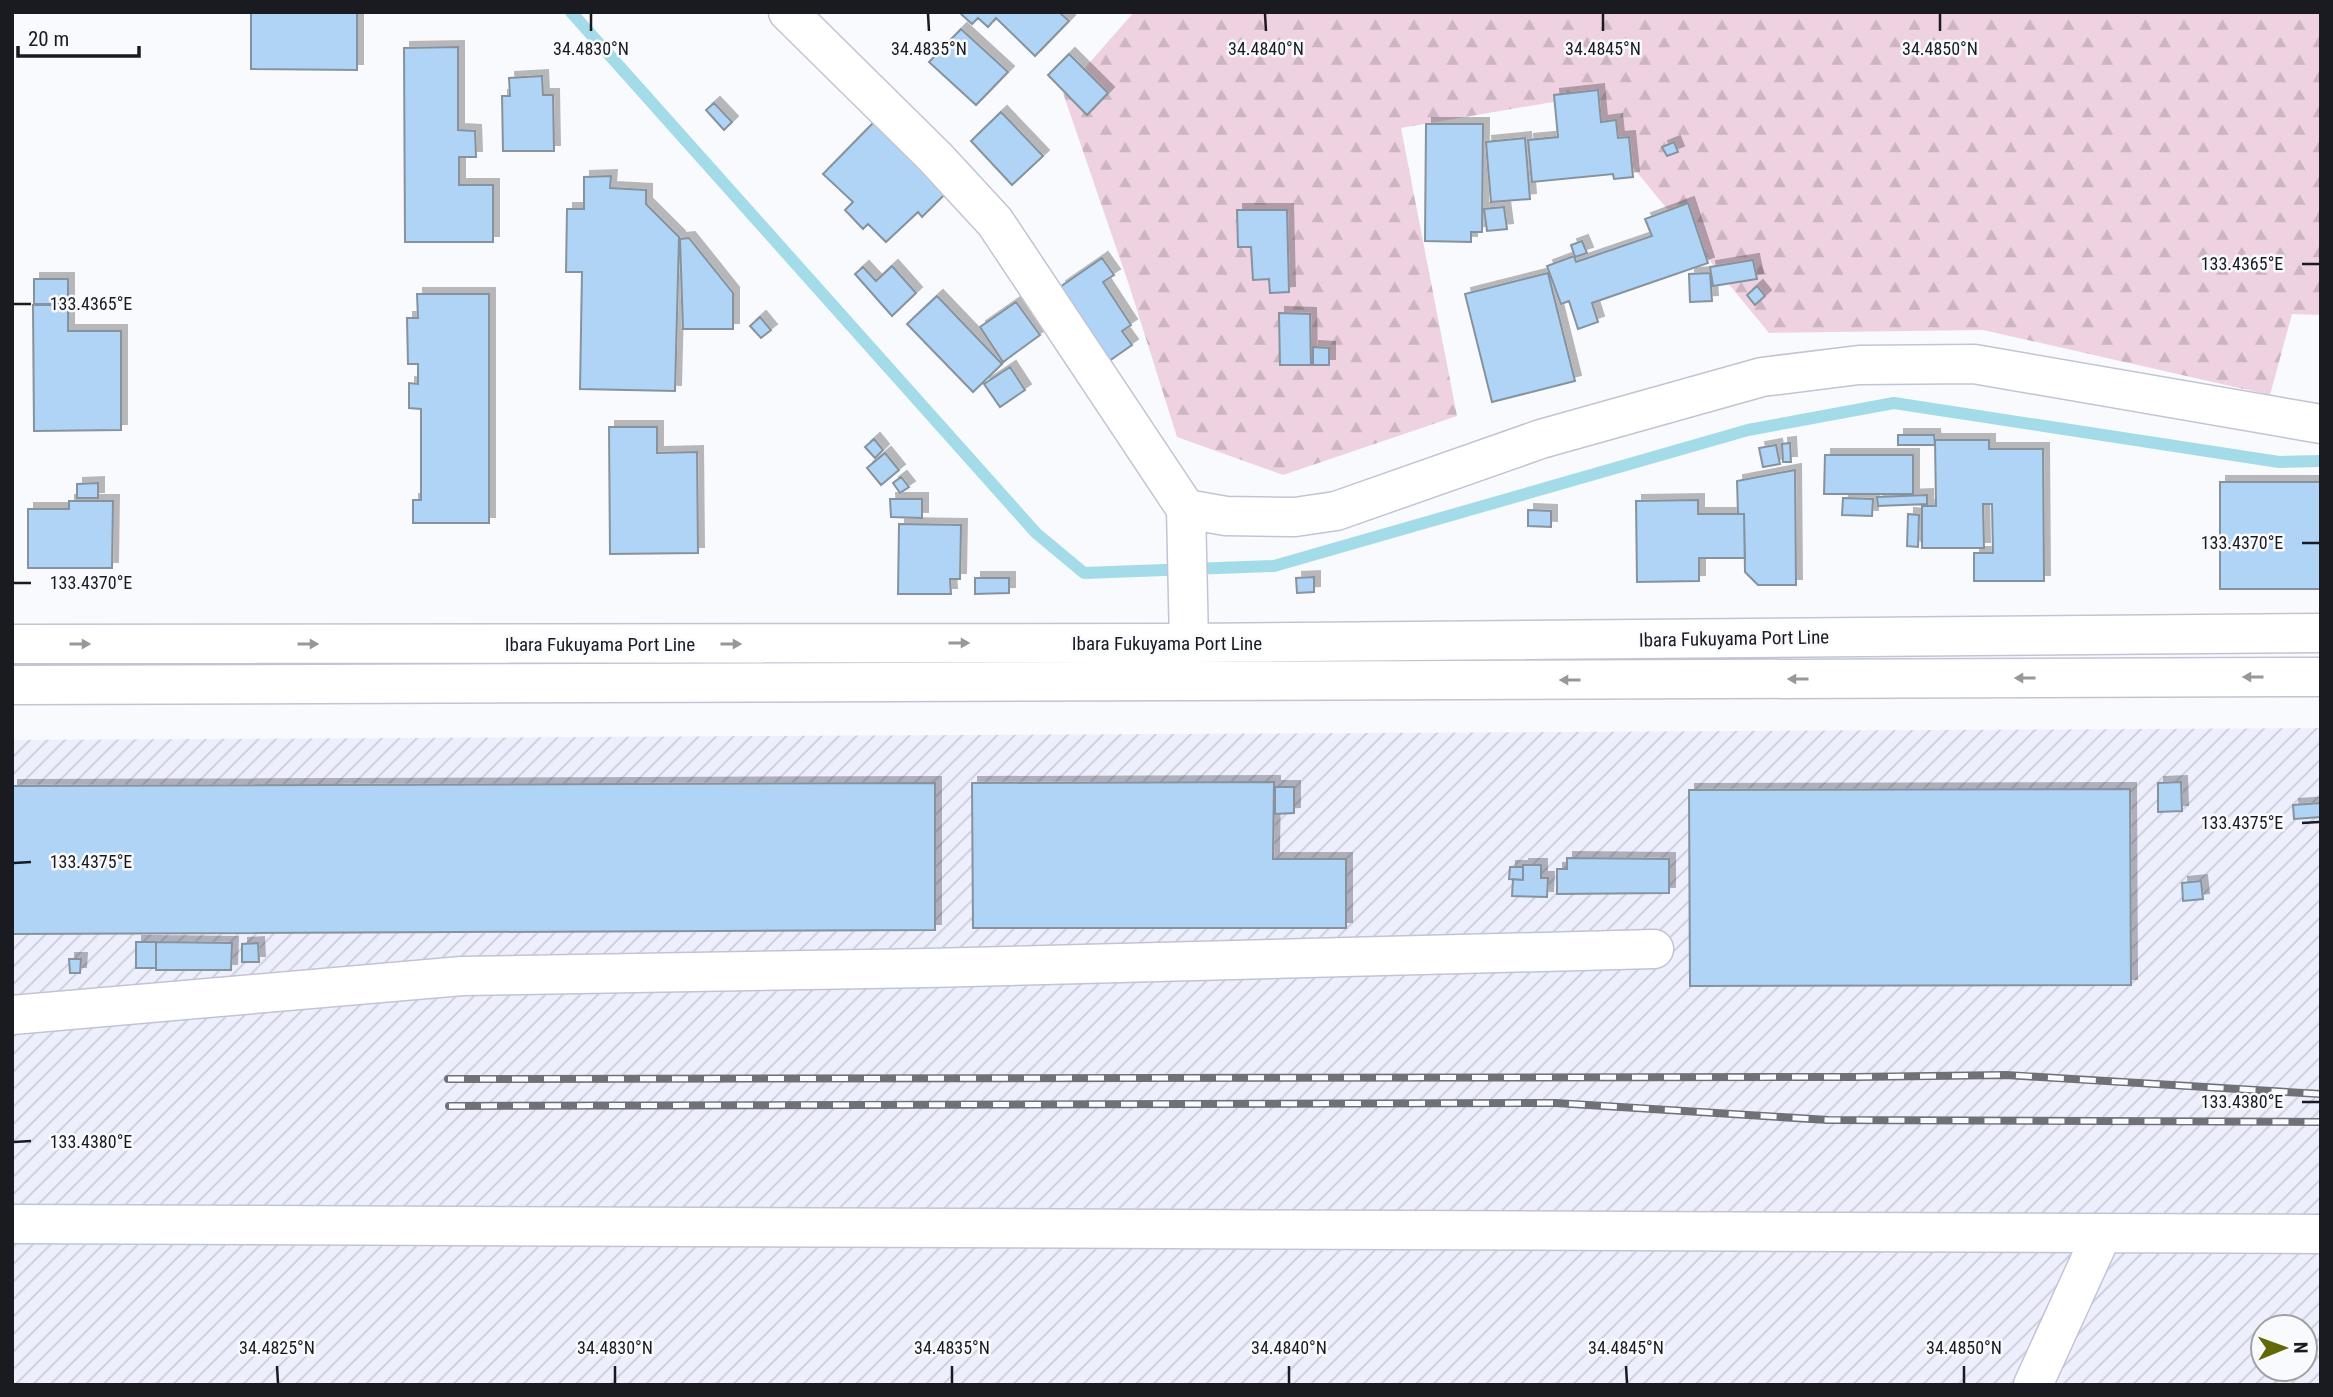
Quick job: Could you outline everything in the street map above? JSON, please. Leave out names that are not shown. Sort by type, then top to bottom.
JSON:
[{"type":"main road","points":[[788,12],[936,157],[995,222],[1186,520],[1189,643]]},
{"type":"main road","points":[[1186,520],[1226,516],[1294,517],[1336,511],[1541,439],[1762,377],[1859,365],[1974,364],[2321,424]]},
{"type":"main road","name":"Ibara Fukuyama Port Line","points":[[12,644],[1189,643],[2321,633]]},
{"type":"main road","name":"Ibara Fukuyama Port Line","points":[[12,685],[2321,677]]},
{"type":"main road","points":[[12,1014],[462,976],[914,969],[1654,949]]},
{"type":"main road","points":[[12,1224],[2321,1234]]},
{"type":"main road","points":[[2033,1385],[2102,1234]]},
{"type":"shaded area","points":[[2321,728],[2321,1385],[12,1385],[12,740]]},
{"type":"green space","points":[[1134,12],[2321,12],[2321,315],[2292,314],[2270,395],[1983,330],[1769,333],[1576,98],[1401,128],[1457,416],[1283,475],[1177,437],[1130,288],[1063,93]]},
{"type":"building","points":[[251,12],[357,12],[357,70],[251,69]]},
{"type":"building","points":[[1059,12],[1069,21],[1035,56],[996,18],[988,27],[978,18],[972,24],[961,14]]},
{"type":"building","points":[[961,29],[1008,72],[976,105],[929,62]]},
{"type":"building","points":[[458,47],[458,130],[475,131],[476,157],[459,157],[459,185],[493,185],[493,242],[405,242],[404,48]]},
{"type":"building","points":[[1069,54],[1108,93],[1087,115],[1048,75]]},
{"type":"building","points":[[542,76],[543,95],[553,95],[554,151],[503,151],[502,96],[510,96],[509,78]]},
{"type":"building","points":[[1598,90],[1601,122],[1616,120],[1618,138],[1629,137],[1633,177],[1614,179],[1613,174],[1532,182],[1528,140],[1558,137],[1554,95]]},
{"type":"building","points":[[714,103],[732,122],[724,130],[706,110]]},
{"type":"building","points":[[1001,112],[1043,156],[1012,185],[971,141]]},
{"type":"building","points":[[875,121],[947,192],[922,217],[918,212],[886,242],[868,224],[863,229],[845,210],[853,202],[823,174]]},
{"type":"building","points":[[1426,124],[1483,124],[1482,232],[1471,232],[1471,242],[1425,241]]},
{"type":"building","points":[[1525,138],[1530,199],[1491,202],[1486,142]]},
{"type":"building","points":[[1674,142],[1678,152],[1667,156],[1662,147]]},
{"type":"building","points":[[611,176],[610,188],[646,190],[646,204],[679,237],[675,391],[580,389],[582,272],[566,272],[567,209],[584,209],[584,177]]},
{"type":"building","points":[[1688,203],[1708,263],[1592,303],[1598,322],[1578,329],[1569,301],[1561,304],[1547,266],[1574,256],[1576,262],[1652,236],[1645,219]]},
{"type":"building","points":[[1504,207],[1507,229],[1487,231],[1484,209]]},
{"type":"building","points":[[1237,210],[1287,210],[1289,292],[1270,293],[1269,279],[1253,280],[1251,247],[1238,247]]},
{"type":"building","points":[[689,238],[733,293],[733,329],[683,329],[680,239]]},
{"type":"building","points":[[1582,241],[1587,253],[1575,257],[1571,245]]},
{"type":"building","points":[[1102,258],[1114,275],[1103,282],[1131,325],[1122,331],[1132,345],[1109,361],[1060,287]]},
{"type":"building","points":[[1753,260],[1757,279],[1713,286],[1710,267]]},
{"type":"building","points":[[892,266],[916,293],[892,316],[855,274],[863,267],[876,281]]},
{"type":"building","points":[[1548,273],[1575,381],[1492,402],[1465,294]]},
{"type":"building","points":[[1710,273],[1712,301],[1690,302],[1689,274]]},
{"type":"building","points":[[34,279],[68,279],[68,304],[34,304]]},
{"type":"building","points":[[1757,286],[1765,296],[1755,305],[1747,295]]},
{"type":"building","points":[[417,294],[489,294],[489,523],[413,523],[413,500],[421,500],[421,409],[409,408],[409,383],[418,384],[418,364],[408,364],[407,318],[418,318]]},
{"type":"building","points":[[937,296],[1002,364],[973,392],[907,324]]},
{"type":"building","points":[[1016,302],[1040,335],[1003,362],[980,327]]},
{"type":"building","points":[[33,305],[68,305],[68,331],[121,331],[121,430],[34,431]]},
{"type":"building","points":[[1279,313],[1310,314],[1311,365],[1280,365]]},
{"type":"building","points":[[760,317],[771,330],[761,338],[750,326]]},
{"type":"building","points":[[1313,347],[1329,348],[1329,365],[1313,365]]},
{"type":"building","points":[[1010,367],[1025,390],[1000,407],[984,384]]},
{"type":"building","points":[[609,427],[657,427],[657,453],[697,452],[698,553],[610,554]]},
{"type":"building","points":[[1898,435],[1934,435],[1935,445],[1898,445]]},
{"type":"building","points":[[874,439],[883,450],[875,458],[865,447]]},
{"type":"building","points":[[1935,440],[1989,440],[1989,449],[2043,449],[2044,581],[1974,581],[1974,553],[1993,553],[1992,504],[1983,504],[1984,548],[1922,548],[1922,506],[1936,506]]},
{"type":"building","points":[[1790,443],[1791,462],[1783,462],[1782,444]]},
{"type":"building","points":[[1776,445],[1780,464],[1763,467],[1759,448]]},
{"type":"building","points":[[885,453],[899,470],[881,485],[867,468]]},
{"type":"building","points":[[1825,455],[1913,455],[1913,494],[1824,494]]},
{"type":"building","points":[[1795,470],[1796,585],[1758,585],[1745,572],[1744,514],[1738,514],[1737,481]]},
{"type":"building","points":[[901,477],[909,487],[900,493],[893,483]]},
{"type":"building","points":[[2220,482],[2321,482],[2321,589],[2220,589]]},
{"type":"building","points":[[98,483],[98,498],[77,498],[77,484]]},
{"type":"building","points":[[1927,495],[1927,504],[1878,506],[1877,497]]},
{"type":"building","points":[[1843,498],[1873,499],[1872,516],[1842,515]]},
{"type":"building","points":[[890,499],[922,499],[922,518],[891,517]]},
{"type":"building","points":[[1698,500],[1698,514],[1744,514],[1745,558],[1699,558],[1699,581],[1637,582],[1636,501]]},
{"type":"building","points":[[69,501],[113,501],[112,568],[28,568],[28,509],[69,509]]},
{"type":"building","points":[[1528,510],[1551,511],[1551,527],[1528,526]]},
{"type":"building","points":[[1908,514],[1919,515],[1918,547],[1907,546]]},
{"type":"building","points":[[899,524],[961,525],[960,579],[950,579],[951,594],[898,594]]},
{"type":"building","points":[[1314,577],[1314,592],[1297,593],[1296,578]]},
{"type":"building","points":[[975,578],[1009,578],[1009,593],[975,594]]},
{"type":"building","points":[[1274,782],[1273,859],[1346,859],[1346,928],[973,928],[972,783]]},
{"type":"building","points":[[2181,782],[2182,811],[2158,812],[2158,783]]},
{"type":"building","points":[[935,783],[935,930],[12,934],[12,786]]},
{"type":"building","points":[[1275,787],[1294,787],[1294,813],[1275,814]]},
{"type":"building","points":[[2130,789],[2131,985],[1690,986],[1689,790]]},
{"type":"building","points":[[2321,803],[2321,817],[2294,819],[2293,805]]},
{"type":"building","points":[[1567,858],[1669,859],[1669,893],[1557,894],[1557,869],[1567,869]]},
{"type":"building","points":[[1523,865],[1541,865],[1541,878],[1548,878],[1547,897],[1512,896],[1513,879],[1523,880]]},
{"type":"building","points":[[1510,867],[1523,867],[1523,880],[1509,879]]},
{"type":"building","points":[[2201,881],[2203,899],[2183,901],[2182,883]]},
{"type":"building","points":[[136,942],[156,942],[156,968],[136,968]]},
{"type":"building","points":[[156,942],[232,943],[231,970],[156,970]]},
{"type":"building","points":[[258,943],[259,962],[242,962],[242,944]]},
{"type":"building","points":[[69,959],[81,959],[80,973],[70,973]]},
{"type":"waterway","points":[[571,12],[1036,533],[1084,573],[1274,566],[1748,430],[1894,403],[2279,462],[2321,461]]},
{"type":"railway","points":[[448,1079],[2006,1075],[2321,1094]]},
{"type":"railway","points":[[449,1106],[1556,1103],[1828,1120],[2321,1122]]}]
